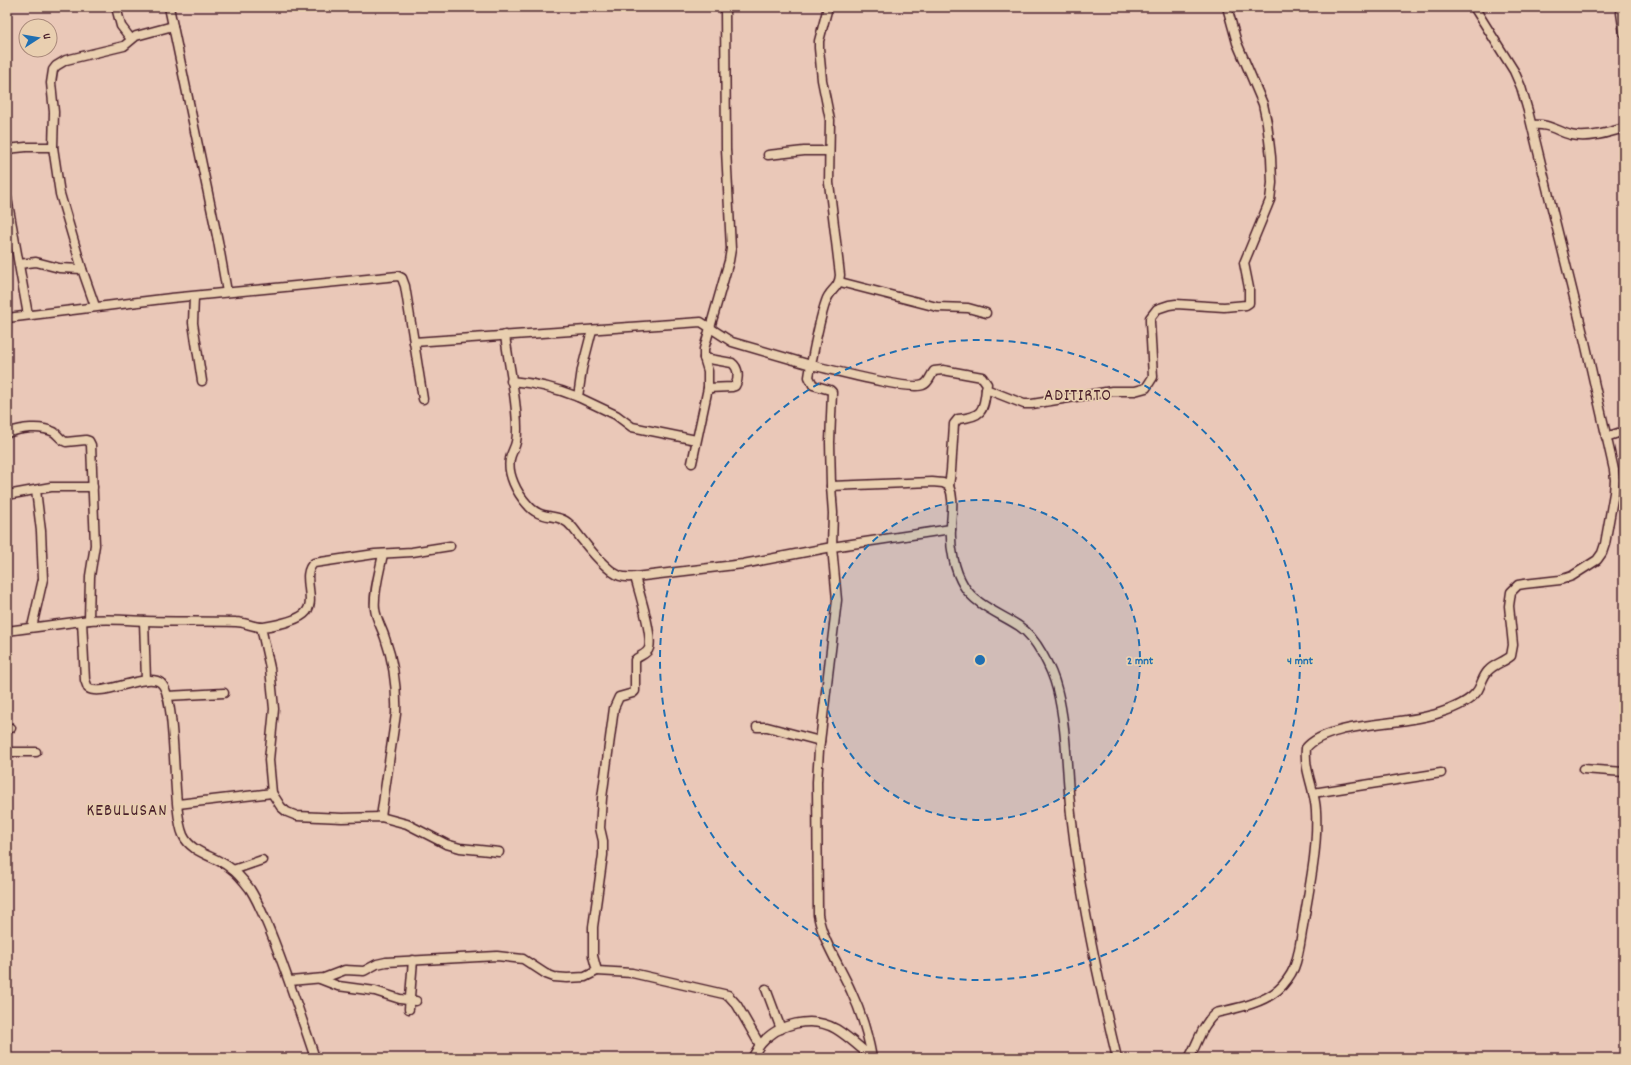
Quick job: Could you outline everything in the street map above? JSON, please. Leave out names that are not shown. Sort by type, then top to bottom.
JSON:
[{"type":"street","points":[[116,7],[121,26],[131,39]]},
{"type":"street","points":[[169,7],[227,292]]},
{"type":"street","points":[[692,463],[708,388],[708,366],[704,358],[704,349],[728,266],[731,249],[726,149],[725,7]]},
{"type":"street","points":[[828,7],[819,41],[819,48],[823,88],[830,120],[830,194],[839,259],[840,282],[826,300],[809,378],[813,385],[830,390],[833,396],[830,442],[833,513],[832,547],[838,600],[820,741],[817,782],[818,902],[819,921],[834,958],[858,1007],[872,1058]]},
{"type":"street","points":[[986,389],[1024,404],[1108,392],[1141,390],[1150,384],[1153,377],[1150,322],[1152,315],[1157,309],[1176,304],[1224,307],[1248,304],[1250,301],[1244,263],[1270,200],[1272,183],[1271,157],[1263,104],[1237,43],[1227,7]]},
{"type":"street","points":[[1189,1058],[1204,1027],[1212,1016],[1249,1005],[1268,997],[1279,989],[1294,968],[1300,941],[1315,845],[1316,809],[1306,769],[1305,757],[1306,748],[1310,742],[1323,735],[1339,731],[1396,723],[1430,716],[1447,710],[1468,699],[1477,690],[1488,670],[1510,656],[1513,638],[1509,606],[1511,592],[1514,588],[1524,584],[1560,580],[1572,576],[1597,560],[1605,544],[1614,493],[1614,470],[1585,342],[1532,125],[1518,80],[1474,7]]},
{"type":"street","points":[[1621,13],[1624,33]]},
{"type":"street","points":[[95,306],[60,194],[53,147],[54,112],[51,83],[53,70],[56,66],[66,60],[124,46],[136,36],[173,26]]},
{"type":"street","points":[[1532,125],[1547,125],[1578,136],[1593,135],[1624,128]]},
{"type":"street","points":[[7,149],[53,147]]},
{"type":"street","points":[[768,155],[804,151],[829,151]]},
{"type":"street","points":[[7,198],[28,315]]},
{"type":"street","points":[[19,264],[36,262],[59,268],[82,268]]},
{"type":"street","points":[[7,318],[95,306],[398,276],[402,278],[405,286],[423,399]]},
{"type":"street","points":[[840,282],[937,308],[968,308],[986,313]]},
{"type":"street","points":[[194,297],[193,323],[202,381]]},
{"type":"street","points":[[414,342],[701,322],[710,326],[732,342],[811,365],[893,384],[916,386],[924,385],[934,371],[939,370],[982,377],[987,384],[984,401],[979,414],[974,417],[958,419],[954,424],[949,486],[953,507],[951,529],[953,554],[964,587],[983,604],[1020,626],[1027,633],[1041,652],[1057,688],[1064,734],[1071,821],[1081,893],[1117,1058]]},
{"type":"street","points":[[578,397],[582,369],[592,330]]},
{"type":"street","points":[[505,335],[517,425],[516,440],[510,462],[511,474],[518,493],[527,505],[539,515],[560,518],[569,523],[580,538],[610,569],[620,576],[635,577],[743,564],[832,547],[951,529]]},
{"type":"street","points":[[704,358],[732,363],[737,369],[738,379],[735,386],[708,388]]},
{"type":"street","points":[[511,381],[560,390],[616,415],[632,427],[696,440]]},
{"type":"street","points":[[7,433],[40,428],[52,431],[66,442],[86,440],[89,441],[91,445],[95,545],[85,620],[86,680],[88,688],[90,690],[99,690],[146,680],[155,680],[161,683],[167,696],[173,736],[180,827],[188,843],[196,849],[229,866],[249,889],[259,905],[290,981],[315,1058]]},
{"type":"street","points":[[1606,437],[1624,431]]},
{"type":"street","points":[[831,486],[927,482],[943,483],[949,486]]},
{"type":"street","points":[[7,495],[51,487],[93,487]]},
{"type":"street","points":[[32,627],[43,579],[41,531],[36,490]]},
{"type":"street","points":[[7,631],[85,620],[123,619],[144,621],[238,622],[261,627],[290,620],[303,614],[307,610],[309,603],[308,572],[314,563],[383,554],[412,552],[450,546]]},
{"type":"street","points":[[381,817],[397,699],[393,666],[386,640],[374,607],[383,554]]},
{"type":"street","points":[[597,971],[593,956],[593,927],[603,855],[603,841],[600,828],[602,798],[614,708],[619,697],[635,691],[636,660],[646,653],[649,647],[649,634],[635,577]]},
{"type":"street","points":[[144,621],[146,680]]},
{"type":"street","points":[[261,627],[270,668],[274,709],[269,760],[272,794],[284,810],[301,816],[342,818],[381,817],[407,824],[446,844],[460,848],[499,852]]},
{"type":"street","points":[[167,696],[224,693]]},
{"type":"street","points":[[757,727],[767,727],[820,741]]},
{"type":"street","points":[[7,752],[36,752]]},
{"type":"street","points":[[1583,769],[1624,772]]},
{"type":"street","points":[[1313,793],[1442,773]]},
{"type":"street","points":[[178,804],[272,794]]},
{"type":"street","points":[[233,870],[262,860]]},
{"type":"street","points":[[290,981],[319,979],[345,970],[367,970],[383,962],[497,956],[523,959],[546,974],[567,978],[585,977],[597,971],[632,973],[728,996],[737,1005],[760,1045]]},
{"type":"street","points":[[319,979],[338,986],[375,991],[412,1004],[413,960]]},
{"type":"street","points":[[766,989],[781,1029]]},
{"type":"street","points":[[756,1056],[760,1045],[767,1038],[781,1029],[806,1022],[824,1024],[835,1029],[872,1058]]},
{"type":"district","name":"ADITIRTO","points":[[1078,397]]},
{"type":"district","name":"KEBULUSAN","points":[[127,812]]}]
